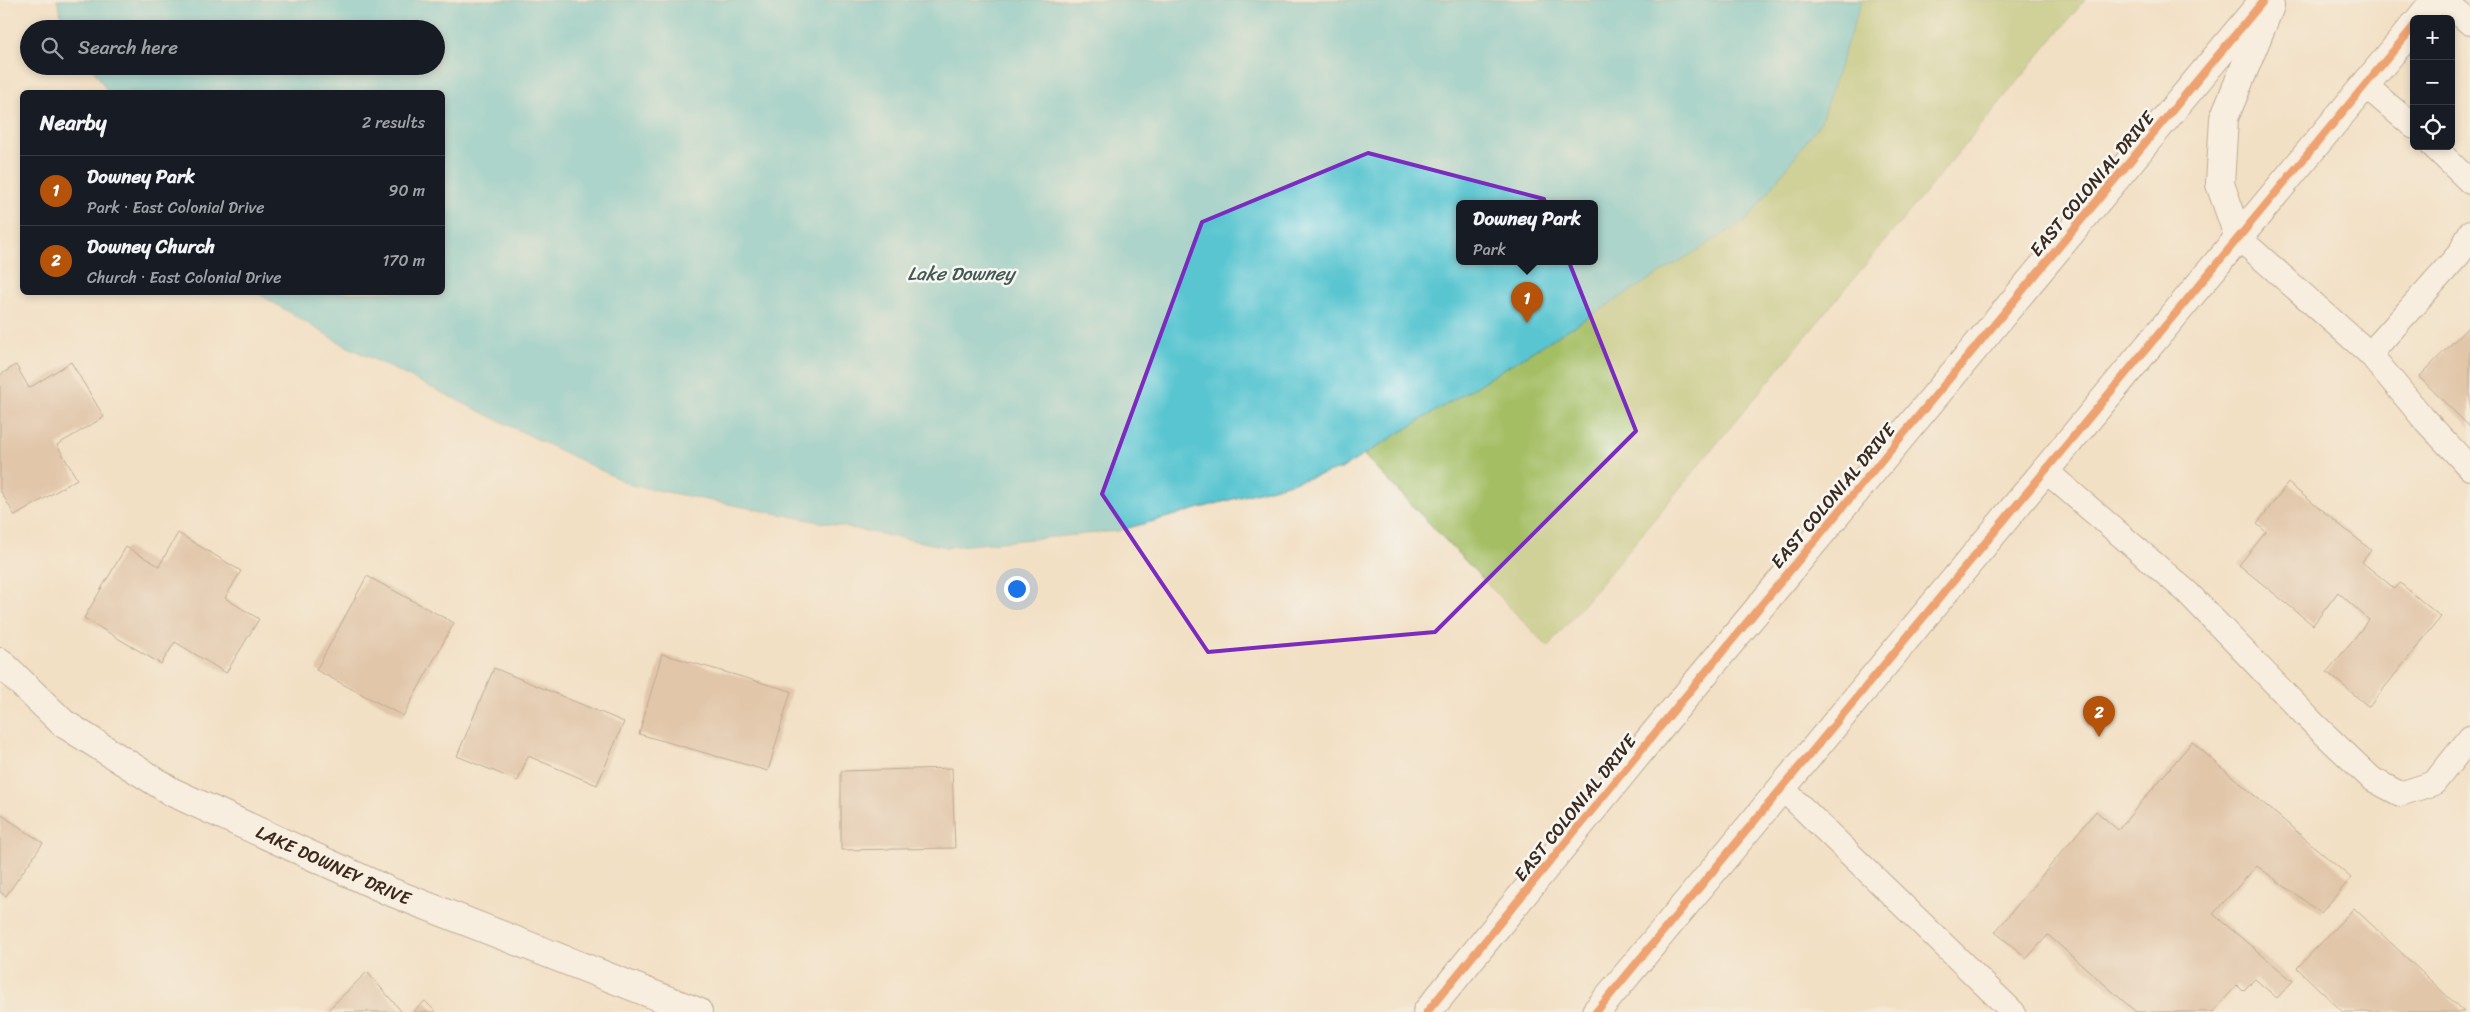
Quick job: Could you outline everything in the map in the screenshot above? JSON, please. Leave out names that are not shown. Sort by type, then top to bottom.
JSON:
[{"type":"main road","name":"EAST COLONIAL DRIVE","points":[[1427,1012],[1650,739],[2264,0]]},
{"type":"main road","points":[[2239,238],[2220,184],[2224,118],[2272,0]]},
{"type":"main road","points":[[2423,15],[2435,0]]},
{"type":"main road","points":[[1596,1012],[1783,789],[2410,31]]},
{"type":"main road","name":"LAKE DOWNEY DRIVE","points":[[0,662],[62,723],[172,792],[391,892],[664,1007],[698,1012]]},
{"type":"lane","points":[[2444,0],[2470,22]]},
{"type":"lane","points":[[2365,85],[2410,124]]},
{"type":"lane","points":[[2437,150],[2470,182]]},
{"type":"lane","points":[[2370,354],[2460,254],[2470,233]]},
{"type":"lane","points":[[2239,238],[2370,354],[2424,419],[2470,468]]},
{"type":"lane","points":[[2046,471],[2187,592],[2315,725],[2372,779],[2400,794],[2434,783],[2470,738]]},
{"type":"lane","points":[[1783,789],[2013,1012]]},
{"type":"highlighted area","points":[[1368,153],[1544,199],[1636,431],[1435,632],[1208,652],[1102,494],[1202,222]]},
{"type":"green space","points":[[927,0],[2085,0],[1548,647]]},
{"type":"water","name":"Lake Downey","points":[[57,0],[1862,0],[1820,123],[1748,219],[1341,469],[1118,531],[947,547],[631,485],[342,344],[260,295],[445,295],[445,90],[107,90],[97,75],[445,75],[445,20],[62,20]]},
{"type":"building","points":[[2470,325],[2470,427],[2419,377]]},
{"type":"building","points":[[71,362],[104,417],[57,445],[77,479],[15,516],[0,490],[0,375],[16,365],[29,388]]},
{"type":"building","points":[[2288,483],[2371,550],[2362,562],[2395,589],[2400,583],[2441,617],[2369,707],[2327,672],[2369,620],[2338,592],[2313,625],[2239,565],[2266,532],[2257,524]]},
{"type":"building","points":[[178,533],[241,571],[225,598],[259,619],[226,673],[175,642],[161,664],[84,618],[126,547],[159,566]]},
{"type":"building","points":[[367,576],[454,623],[403,716],[316,670]]},
{"type":"building","points":[[662,654],[791,691],[768,771],[639,734]]},
{"type":"building","points":[[494,668],[624,722],[597,785],[528,756],[518,781],[457,756]]},
{"type":"building","points":[[2192,742],[2351,878],[2321,913],[2257,866],[2213,914],[2293,981],[2277,998],[2255,979],[2243,991],[2237,985],[2213,1012],[2136,1012],[2048,935],[2027,958],[1995,932],[2096,811],[2118,830]]},
{"type":"building","points":[[952,768],[955,848],[841,850],[841,771]]},
{"type":"building","points":[[0,814],[43,843],[6,896],[0,892]]},
{"type":"building","points":[[2354,908],[2464,1012],[2343,1012],[2297,968]]},
{"type":"building","points":[[367,972],[402,1012],[326,1012]]},
{"type":"building","points":[[425,1001],[436,1012],[413,1012]]},
{"type":"cycle path","points":[[1427,1012],[1650,739],[2264,0]]},
{"type":"cycle path","points":[[1596,1012],[2410,31]]},
{"type":"place","name":"Downey Park","points":[[1527,323]]},
{"type":"place","name":"Downey Church","points":[[2099,737]]}]
